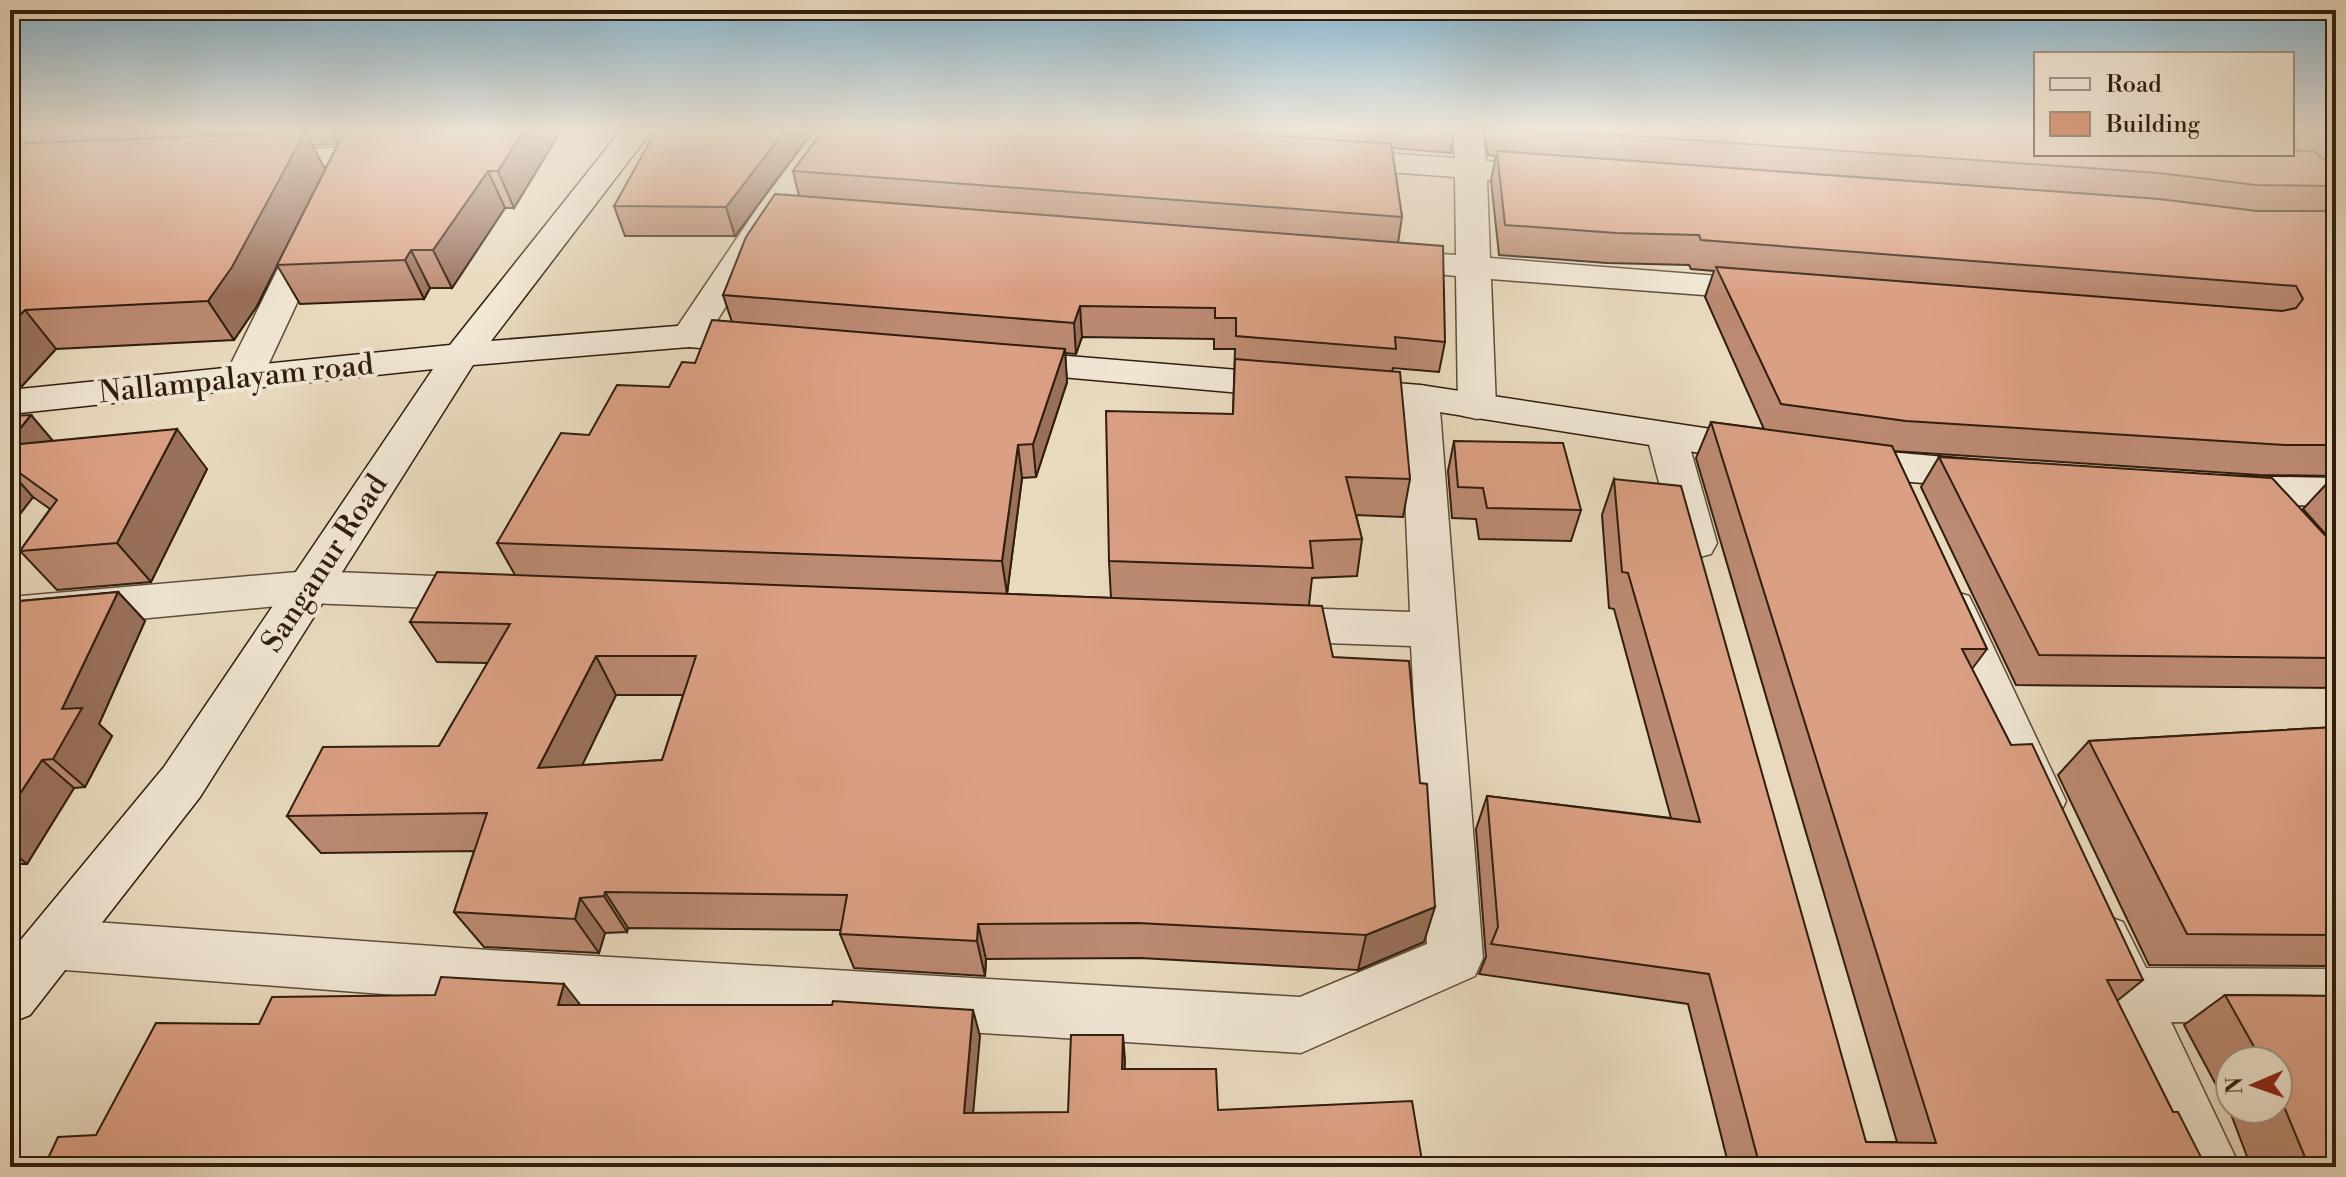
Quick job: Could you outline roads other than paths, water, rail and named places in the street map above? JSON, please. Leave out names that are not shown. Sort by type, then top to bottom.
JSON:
[{"type":"street","points":[[244,376],[336,184]]},
{"type":"street","name":"Sanganur Road","points":[[10,996],[182,782],[461,355],[595,184]]},
{"type":"street","points":[[689,336],[787,212],[803,184]]},
{"type":"street","points":[[1471,184],[1477,407]]},
{"type":"street","points":[[1349,258],[1804,293]]},
{"type":"street","name":"Nallampalayam road","points":[[10,402],[244,376],[689,336],[801,346]]},
{"type":"street","points":[[975,360],[1420,397],[1808,457],[1899,489],[2028,477]]},
{"type":"street","points":[[52,944],[473,975],[1301,1025],[1455,958],[1420,397]]},
{"type":"street","points":[[1667,437],[1709,589]]},
{"type":"street","points":[[2197,488],[2336,492]]},
{"type":"street","points":[[2259,492],[2298,535]]},
{"type":"street","points":[[1935,568],[2058,838]]},
{"type":"street","points":[[10,614],[309,587],[530,596]]},
{"type":"street","points":[[1227,623],[1433,630]]},
{"type":"street","points":[[2084,895],[2209,1167]]},
{"type":"street","points":[[2129,995],[2336,996]]}]
